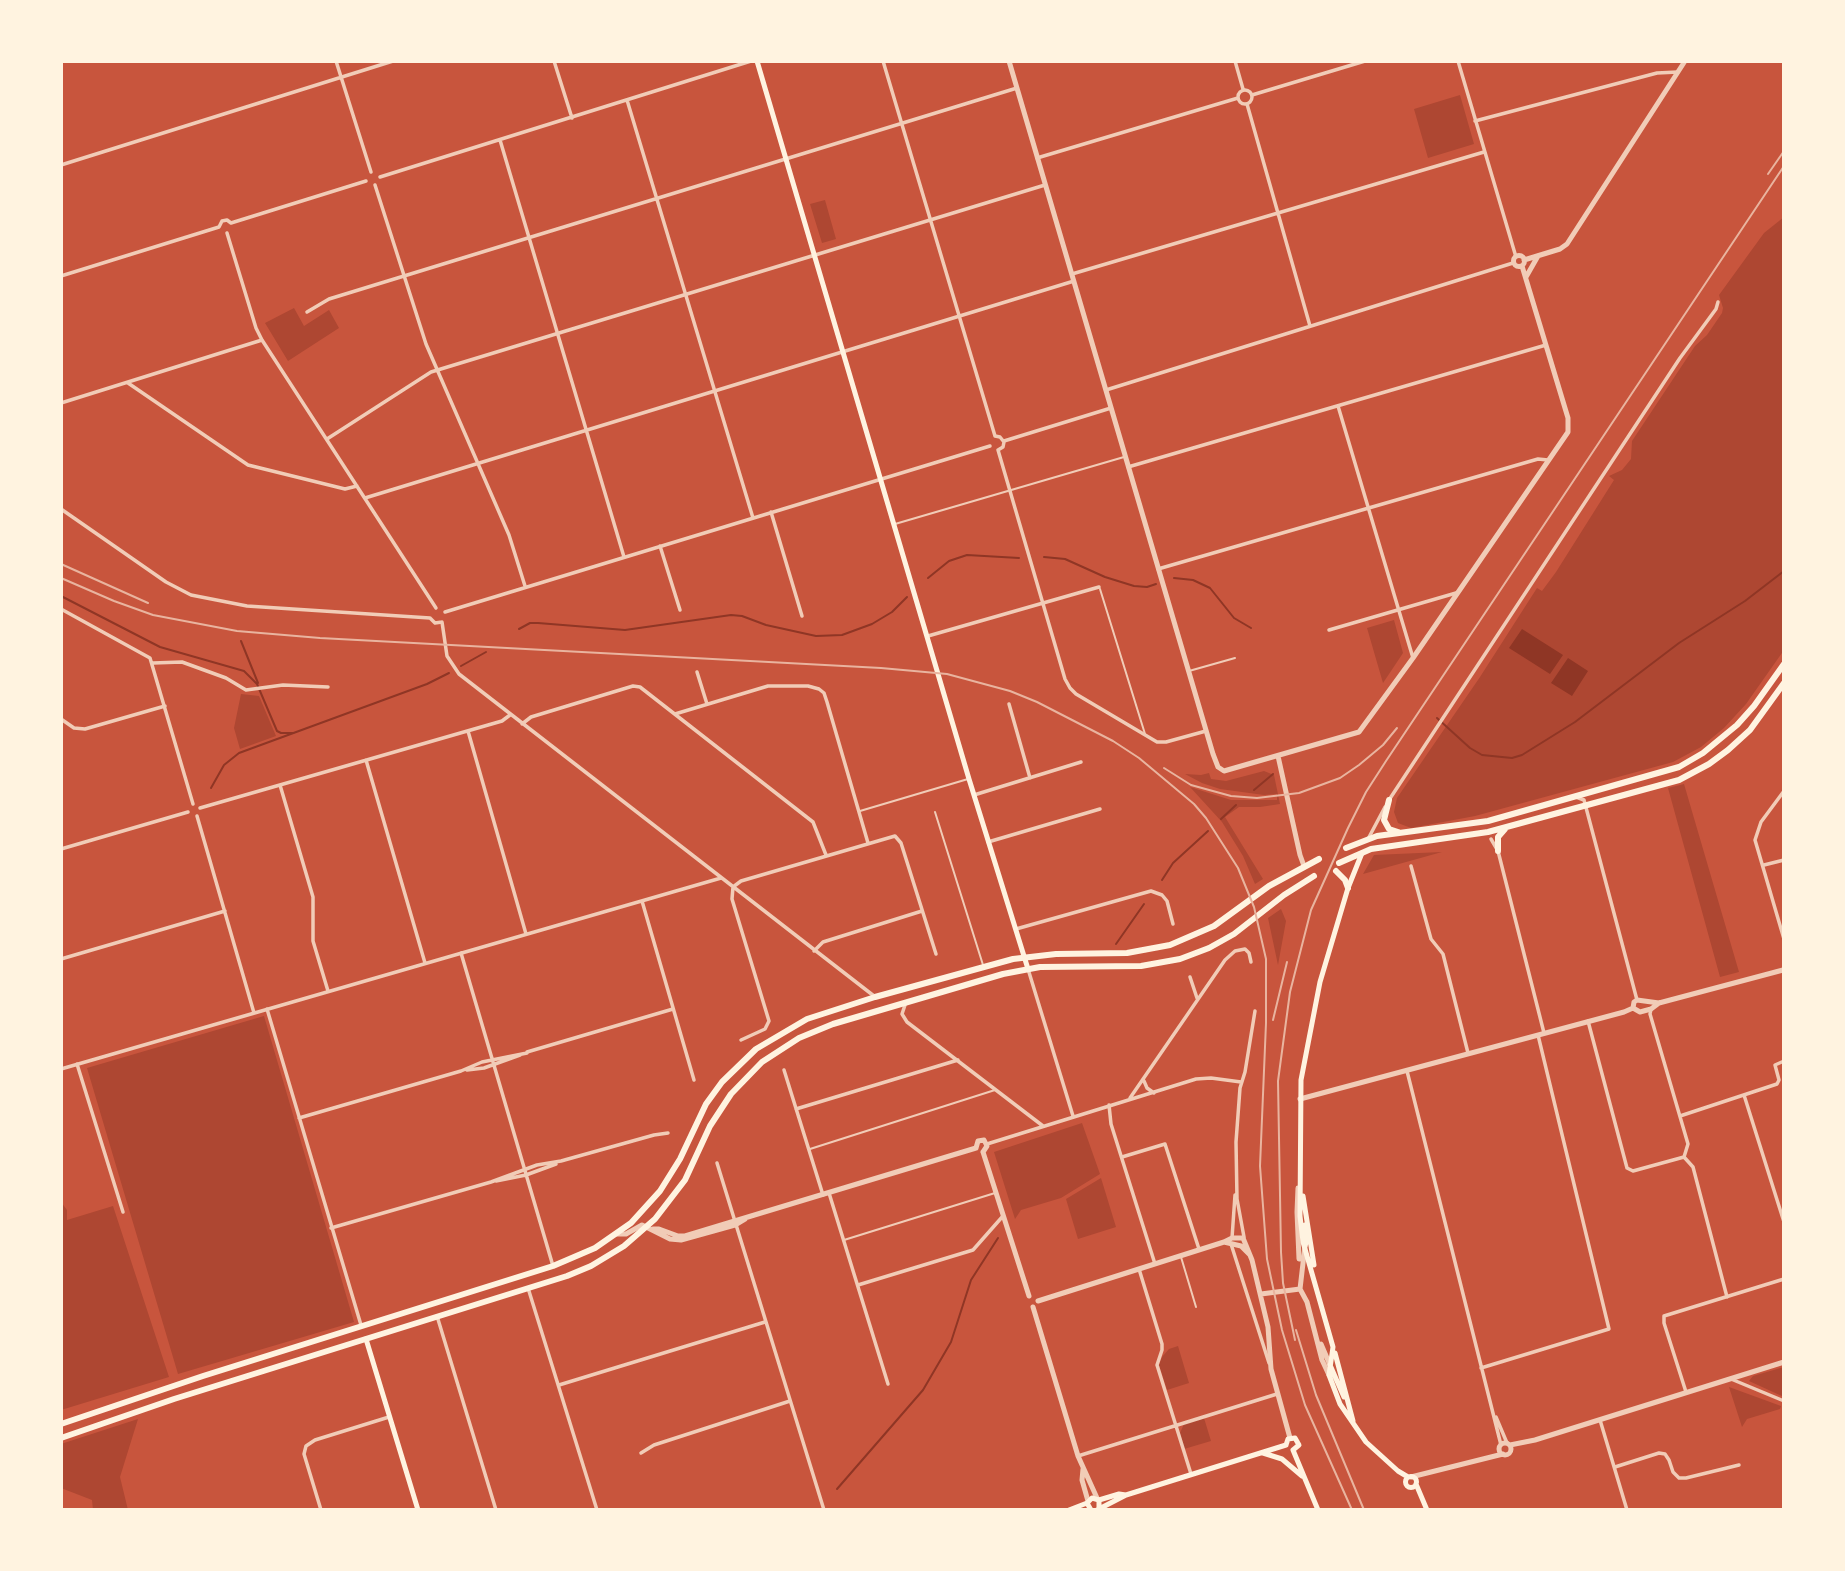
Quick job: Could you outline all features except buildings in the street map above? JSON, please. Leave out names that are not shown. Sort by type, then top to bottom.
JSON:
[{"type":"highway","points":[[1346,848],[1368,839],[1488,821],[1679,767],[1703,753],[1737,725],[1784,664]]},
{"type":"highway","points":[[1348,888],[1338,867],[1362,852],[1381,847],[1461,838],[1507,828],[1679,780],[1709,764],[1750,730],[1784,683]]},
{"type":"highway","points":[[1389,800],[1384,815],[1386,826],[1403,833]]},
{"type":"highway","points":[[1498,851],[1499,835],[1507,828]]},
{"type":"highway","points":[[1368,839],[1381,847]]},
{"type":"highway","points":[[1362,852],[1368,839]]},
{"type":"highway","points":[[61,1424],[577,1257],[617,1234],[636,1219],[660,1191],[680,1159],[706,1104],[744,1059],[769,1040],[817,1015],[1024,957],[1127,953],[1180,942],[1214,926],[1269,886],[1319,859]]},
{"type":"highway","points":[[61,1438],[592,1266],[651,1228],[685,1180],[722,1106],[751,1072],[775,1052],[799,1038],[833,1024],[1003,974],[1028,969],[1141,966],[1189,956],[1234,934],[1284,895],[1314,876]]},
{"type":"highway","points":[[875,997],[879,1010]]},
{"type":"highway","points":[[362,1325],[366,1339]]},
{"type":"main road","points":[[757,61],[969,779],[1028,969]]},
{"type":"main road","points":[[1355,1427],[1305,1246],[1300,1216],[1300,1099],[1301,1080],[1321,982],[1348,888],[1362,852]]},
{"type":"main road","points":[[1300,1182],[1320,1296]]},
{"type":"main road","points":[[1302,1193],[1307,1239],[1305,1246]]},
{"type":"main road","points":[[366,1339],[418,1510]]},
{"type":"main road","points":[[1333,1347],[1329,1375],[1343,1409],[1366,1442],[1394,1468],[1426,1508]]},
{"type":"main road","points":[[1330,1364],[1352,1416]]},
{"type":"main road","points":[[1098,1499],[1098,1509],[1126,1495],[1286,1445],[1290,1437],[1296,1438],[1298,1442],[1298,1447],[1293,1450]]},
{"type":"main road","points":[[1286,1445],[1293,1450],[1318,1510]]},
{"type":"main road","points":[[1261,1453],[1273,1455],[1291,1465],[1307,1485]]},
{"type":"main road","points":[[1394,1468],[1416,1480],[1426,1508]]},
{"type":"main road","points":[[1407,1486],[1410,1477]]},
{"type":"main road","points":[[1407,1486],[1416,1484]]},
{"type":"main road","points":[[1069,1510],[1092,1498],[1126,1495]]},
{"type":"main road","points":[[1087,1502],[1091,1510]]},
{"type":"street","points":[[336,61],[371,172]]},
{"type":"street","points":[[61,165],[393,61]]},
{"type":"street","points":[[554,61],[572,118]]},
{"type":"street","points":[[380,177],[751,61]]},
{"type":"street","points":[[883,61],[995,436]]},
{"type":"street","points":[[1009,61],[1188,671],[1220,769],[1227,771],[1359,732],[1413,658],[1569,427],[1521,256],[1106,390]]},
{"type":"street","points":[[1235,61],[1243,90]]},
{"type":"street","points":[[1252,94],[1365,61]]},
{"type":"street","points":[[1458,61],[1518,267],[1567,244],[1685,61]]},
{"type":"street","points":[[1475,121],[1664,72],[1678,72]]},
{"type":"street","points":[[307,312],[329,299],[1017,88]]},
{"type":"street","points":[[1238,98],[1238,94],[1243,90],[1252,94]]},
{"type":"street","points":[[1247,104],[1252,100],[1252,94]]},
{"type":"street","points":[[1038,158],[1238,98]]},
{"type":"street","points":[[1238,98],[1240,102],[1247,104]]},
{"type":"street","points":[[628,100],[753,517]]},
{"type":"street","points":[[1247,104],[1310,326]]},
{"type":"street","points":[[500,139],[624,557]]},
{"type":"street","points":[[1072,274],[1484,152]]},
{"type":"street","points":[[366,181],[371,172],[377,172],[380,182],[375,186]]},
{"type":"street","points":[[366,181],[375,186]]},
{"type":"street","points":[[61,276],[219,227],[225,220],[231,223],[366,181]]},
{"type":"street","points":[[327,439],[436,370],[1045,185]]},
{"type":"street","points":[[375,186],[436,370],[509,535],[525,587]]},
{"type":"street","points":[[227,233],[231,230],[231,223]]},
{"type":"street","points":[[219,227],[227,233]]},
{"type":"street","points":[[227,233],[262,340],[436,608],[445,612],[990,446]]},
{"type":"street","points":[[1526,277],[1538,256]]},
{"type":"street","points":[[365,498],[1074,281]]},
{"type":"street","points":[[1368,839],[1389,800],[1690,342],[1716,309],[1718,302]]},
{"type":"street","points":[[61,403],[262,340]]},
{"type":"street","points":[[1128,467],[1546,345]]},
{"type":"street","points":[[128,383],[248,465],[345,489],[357,486]]},
{"type":"street","points":[[1338,406],[1413,658]]},
{"type":"street","points":[[1004,441],[1111,408]]},
{"type":"street","points":[[990,446],[990,439],[995,436],[1004,441]]},
{"type":"street","points":[[998,450],[1003,447],[1004,441]]},
{"type":"street","points":[[990,446],[998,450]]},
{"type":"street","points":[[998,450],[1065,679],[1070,688],[1157,742],[1206,731]]},
{"type":"street","points":[[1158,569],[1538,458],[1548,460]]},
{"type":"street","points":[[61,509],[166,582],[191,595],[260,607],[430,618],[435,623],[442,622]]},
{"type":"street","points":[[771,512],[802,617]]},
{"type":"street","points":[[660,546],[680,610]]},
{"type":"street","points":[[928,636],[1100,587]]},
{"type":"street","points":[[1329,630],[1456,593]]},
{"type":"street","points":[[430,618],[430,613],[436,608]]},
{"type":"street","points":[[61,609],[145,653],[153,663],[193,804],[200,808],[502,721],[510,715]]},
{"type":"street","points":[[445,612],[446,616],[442,622],[447,656],[455,669],[510,715],[875,997]]},
{"type":"street","points":[[153,663],[182,662],[226,677],[246,690],[283,685],[328,687]]},
{"type":"street","points":[[697,672],[707,704]]},
{"type":"street","points":[[674,713],[774,685],[815,687],[822,691],[868,842]]},
{"type":"street","points":[[522,724],[531,717],[635,686],[642,688],[813,822],[826,855]]},
{"type":"street","points":[[1009,704],[1030,778]]},
{"type":"street","points":[[61,719],[74,728],[85,729],[165,706]]},
{"type":"street","points":[[468,731],[526,934]]},
{"type":"street","points":[[1278,756],[1304,866]]},
{"type":"street","points":[[366,760],[425,963]]},
{"type":"street","points":[[974,795],[1081,762]]},
{"type":"street","points":[[280,785],[313,897],[313,941],[328,991]]},
{"type":"street","points":[[1784,792],[1761,822],[1756,848],[1764,865],[1766,883],[1784,939]]},
{"type":"street","points":[[1576,797],[1584,800],[1640,1001],[1645,1006],[1642,1011]]},
{"type":"street","points":[[188,812],[189,806],[193,804]]},
{"type":"street","points":[[200,808],[197,816],[254,1013]]},
{"type":"street","points":[[988,842],[1100,809]]},
{"type":"street","points":[[188,812],[191,816],[197,816]]},
{"type":"street","points":[[61,849],[188,812]]},
{"type":"street","points":[[741,1040],[765,1029],[769,1021],[732,899],[733,887],[741,881],[868,842],[897,837],[936,954]]},
{"type":"street","points":[[1480,1368],[1609,1329],[1498,851],[1491,839]]},
{"type":"street","points":[[1764,865],[1784,860]]},
{"type":"street","points":[[1410,866],[1431,939],[1443,954],[1469,1054]]},
{"type":"street","points":[[61,1069],[720,878]]},
{"type":"street","points":[[1015,930],[1144,891],[1158,893],[1167,901],[1173,924]]},
{"type":"street","points":[[642,901],[694,1080]]},
{"type":"street","points":[[814,951],[824,942],[922,911]]},
{"type":"street","points":[[61,958],[225,912]]},
{"type":"street","points":[[1125,1100],[1133,1095],[1197,998],[1232,953],[1243,949],[1249,953],[1251,962]]},
{"type":"street","points":[[461,953],[553,1266]]},
{"type":"street","points":[[1028,969],[1073,1116]]},
{"type":"street","points":[[1300,1099],[1624,1012],[1640,1001],[1659,1003],[1783,969]]},
{"type":"street","points":[[1190,977],[1197,998]]},
{"type":"street","points":[[911,1001],[902,1008],[907,1022],[1042,1126]]},
{"type":"street","points":[[1633,1008],[1637,1012],[1651,1009],[1659,1003]]},
{"type":"street","points":[[267,1009],[362,1325]]},
{"type":"street","points":[[461,1071],[494,1065],[673,1009]]},
{"type":"street","points":[[1651,1009],[1650,1014],[1688,1144],[1684,1157]]},
{"type":"street","points":[[1255,1011],[1241,1082],[1229,1243],[1279,1394],[1290,1437]]},
{"type":"street","points":[[1588,1021],[1627,1168],[1633,1171],[1684,1157]]},
{"type":"street","points":[[299,1118],[461,1071],[492,1059],[527,1053]]},
{"type":"street","points":[[796,1110],[958,1060]]},
{"type":"street","points":[[1680,1116],[1778,1083],[1775,1065],[1784,1061]]},
{"type":"street","points":[[77,1064],[122,1212]]},
{"type":"street","points":[[784,1070],[809,1150],[844,1240],[888,1384]]},
{"type":"street","points":[[1407,1071],[1480,1368],[1506,1446],[1503,1454],[1479,1458]]},
{"type":"street","points":[[1146,1075],[1145,1086],[1156,1093]]},
{"type":"street","points":[[983,1152],[987,1144],[1203,1078],[1241,1082]]},
{"type":"street","points":[[1744,1095],[1784,1222]]},
{"type":"street","points":[[1110,1105],[1110,1120],[1154,1264]]},
{"type":"street","points":[[491,1182],[524,1168],[668,1133]]},
{"type":"street","points":[[976,1148],[980,1140],[987,1144]]},
{"type":"street","points":[[1122,1157],[1165,1144],[1200,1250]]},
{"type":"street","points":[[617,1234],[626,1234],[642,1224],[663,1236],[677,1240],[976,1148],[983,1152],[1029,1296],[1026,1303],[1033,1307]]},
{"type":"street","points":[[1684,1157],[1693,1167],[1727,1297]]},
{"type":"street","points":[[331,1228],[491,1182],[526,1175],[561,1161]]},
{"type":"street","points":[[717,1164],[824,1510]]},
{"type":"street","points":[[1236,1172],[1239,1220],[1264,1293],[1273,1375]]},
{"type":"street","points":[[1300,1182],[1297,1237],[1302,1272]]},
{"type":"street","points":[[858,1285],[973,1250],[1003,1216]]},
{"type":"street","points":[[1033,1307],[1038,1301],[1229,1243],[1240,1237],[1246,1242]]},
{"type":"street","points":[[1229,1243],[1244,1248],[1252,1260]]},
{"type":"street","points":[[1297,1289],[1305,1246]]},
{"type":"street","points":[[1139,1269],[1162,1344],[1163,1350],[1157,1365],[1191,1474]]},
{"type":"street","points":[[1687,1394],[1664,1316],[1784,1279]]},
{"type":"street","points":[[528,1288],[597,1510]]},
{"type":"street","points":[[1264,1293],[1297,1289]]},
{"type":"street","points":[[1297,1289],[1307,1301],[1322,1360],[1329,1375]]},
{"type":"street","points":[[1029,1296],[1038,1301]]},
{"type":"street","points":[[1033,1307],[1078,1456],[1098,1499]]},
{"type":"street","points":[[438,1316],[496,1510]]},
{"type":"street","points":[[1255,1319],[1259,1328],[1269,1335]]},
{"type":"street","points":[[559,1385],[766,1322]]},
{"type":"street","points":[[1316,1331],[1330,1364]]},
{"type":"street","points":[[1410,1477],[1479,1458],[1506,1446],[1535,1440],[1784,1362]]},
{"type":"street","points":[[1731,1379],[1784,1401]]},
{"type":"street","points":[[1078,1456],[1279,1394]]},
{"type":"street","points":[[641,1453],[654,1445],[790,1401]]},
{"type":"street","points":[[321,1510],[304,1454],[306,1446],[315,1440],[390,1417]]},
{"type":"street","points":[[1600,1420],[1627,1510]]},
{"type":"street","points":[[1615,1466],[1659,1453],[1665,1454],[1673,1472],[1679,1478],[1739,1465]]},
{"type":"street","points":[[1083,1469],[1082,1480],[1087,1502]]},
{"type":"street","points":[[1416,1484],[1430,1473]]},
{"type":"lane","points":[[894,524],[1125,456]]},
{"type":"lane","points":[[1100,587],[1146,735]]},
{"type":"lane","points":[[1188,671],[1235,658]]},
{"type":"lane","points":[[859,811],[969,779]]},
{"type":"lane","points":[[935,812],[984,967]]},
{"type":"lane","points":[[809,1150],[996,1090]]},
{"type":"lane","points":[[844,1240],[996,1192]]},
{"type":"lane","points":[[1180,1256],[1196,1307]]},
{"type":"shaded area","points":[[1460,95],[1474,144],[1428,158],[1414,109]]},
{"type":"shaded area","points":[[825,200],[836,239],[822,243],[810,204]]},
{"type":"shaded area","points":[[1784,217],[1784,650],[1746,704],[1724,728],[1701,747],[1673,762],[1475,816],[1411,828],[1398,823],[1394,812],[1397,798],[1537,588],[1542,591],[1556,572],[1614,480],[1609,476],[1622,470],[1631,459],[1632,441],[1695,346],[1707,335],[1722,313],[1719,295],[1764,233]]},
{"type":"shaded area","points":[[294,308],[304,326],[329,310],[339,328],[288,361],[265,323]]},
{"type":"shaded area","points":[[1394,620],[1403,653],[1383,683],[1367,628]]},
{"type":"shaded area","points":[[1522,629],[1563,655],[1550,674],[1509,648]]},
{"type":"shaded area","points":[[1568,658],[1588,671],[1572,696],[1551,683]]},
{"type":"shaded area","points":[[241,694],[259,696],[276,736],[240,749],[234,728]]},
{"type":"shaded area","points":[[1264,771],[1274,775],[1280,804],[1239,807],[1225,817],[1263,879],[1255,884],[1243,856],[1222,822],[1190,787],[1231,800],[1277,800],[1277,794],[1264,795],[1220,789],[1185,774],[1209,773],[1211,779],[1226,781]]},
{"type":"shaded area","points":[[1684,784],[1739,972],[1720,977],[1668,788]]},
{"type":"shaded area","points":[[1442,852],[1363,874],[1374,855]]},
{"type":"shaded area","points":[[1281,909],[1286,921],[1278,965],[1268,918]]},
{"type":"shaded area","points":[[264,1016],[354,1322],[178,1374],[87,1068]]},
{"type":"shaded area","points":[[1082,1123],[1100,1174],[1061,1198],[1021,1210],[1015,1219],[994,1152]]},
{"type":"shaded area","points":[[1101,1178],[1116,1227],[1078,1239],[1066,1199]]},
{"type":"shaded area","points":[[61,1202],[67,1210],[67,1220],[113,1206],[169,1377],[61,1410]]},
{"type":"shaded area","points":[[1178,1346],[1189,1383],[1167,1390],[1159,1365],[1169,1349]]},
{"type":"shaded area","points":[[1784,1367],[1784,1397],[1749,1381],[1753,1376]]},
{"type":"shaded area","points":[[1729,1387],[1781,1406],[1780,1409],[1747,1419],[1742,1427]]},
{"type":"shaded area","points":[[1204,1418],[1211,1441],[1184,1449],[1180,1433],[1184,1424]]},
{"type":"shaded area","points":[[138,1419],[120,1477],[128,1510],[93,1510],[92,1500],[61,1488],[61,1444]]},
{"type":"waterway","points":[[928,578],[949,561],[967,555],[1019,558]]},
{"type":"waterway","points":[[1044,557],[1065,559],[1105,577],[1134,586],[1147,587],[1156,584]]},
{"type":"waterway","points":[[1437,718],[1470,748],[1482,755],[1512,758],[1522,755],[1575,722],[1679,643],[1745,601],[1784,571]]},
{"type":"waterway","points":[[1174,578],[1193,580],[1210,588],[1234,618],[1251,628]]},
{"type":"waterway","points":[[61,596],[160,647],[244,671],[257,684],[277,731],[294,733]]},
{"type":"waterway","points":[[519,629],[530,623],[538,623],[625,630],[731,615],[816,636],[842,635],[872,624],[892,612],[907,597]]},
{"type":"waterway","points":[[241,641],[258,683]]},
{"type":"waterway","points":[[461,666],[486,652]]},
{"type":"waterway","points":[[211,788],[224,765],[239,753],[427,684],[449,673]]},
{"type":"waterway","points":[[1254,790],[1273,774]]},
{"type":"waterway","points":[[1221,819],[1236,805]]},
{"type":"waterway","points":[[1162,880],[1173,863],[1208,831]]},
{"type":"waterway","points":[[1116,944],[1144,904]]},
{"type":"waterway","points":[[837,1489],[923,1390],[951,1342],[971,1280],[998,1238]]},
{"type":"railway","points":[[1768,174],[1784,151]]},
{"type":"railway","points":[[1295,1340],[1283,1283],[1278,1081],[1290,992],[1311,910],[1366,792],[1784,166]]},
{"type":"railway","points":[[61,564],[148,603]]},
{"type":"railway","points":[[61,578],[153,615],[237,631],[947,674],[1010,691],[1037,702],[1113,741],[1139,758],[1194,804],[1206,818],[1238,868],[1254,907],[1266,959],[1260,1166],[1267,1259],[1282,1330],[1305,1405],[1352,1510]]},
{"type":"railway","points":[[1164,768],[1191,785],[1231,796],[1257,798],[1299,793],[1340,778],[1383,745],[1397,728]]},
{"type":"railway","points":[[1273,1020],[1287,962]]},
{"type":"railway","points":[[1296,1330],[1316,1395],[1364,1510]]}]
